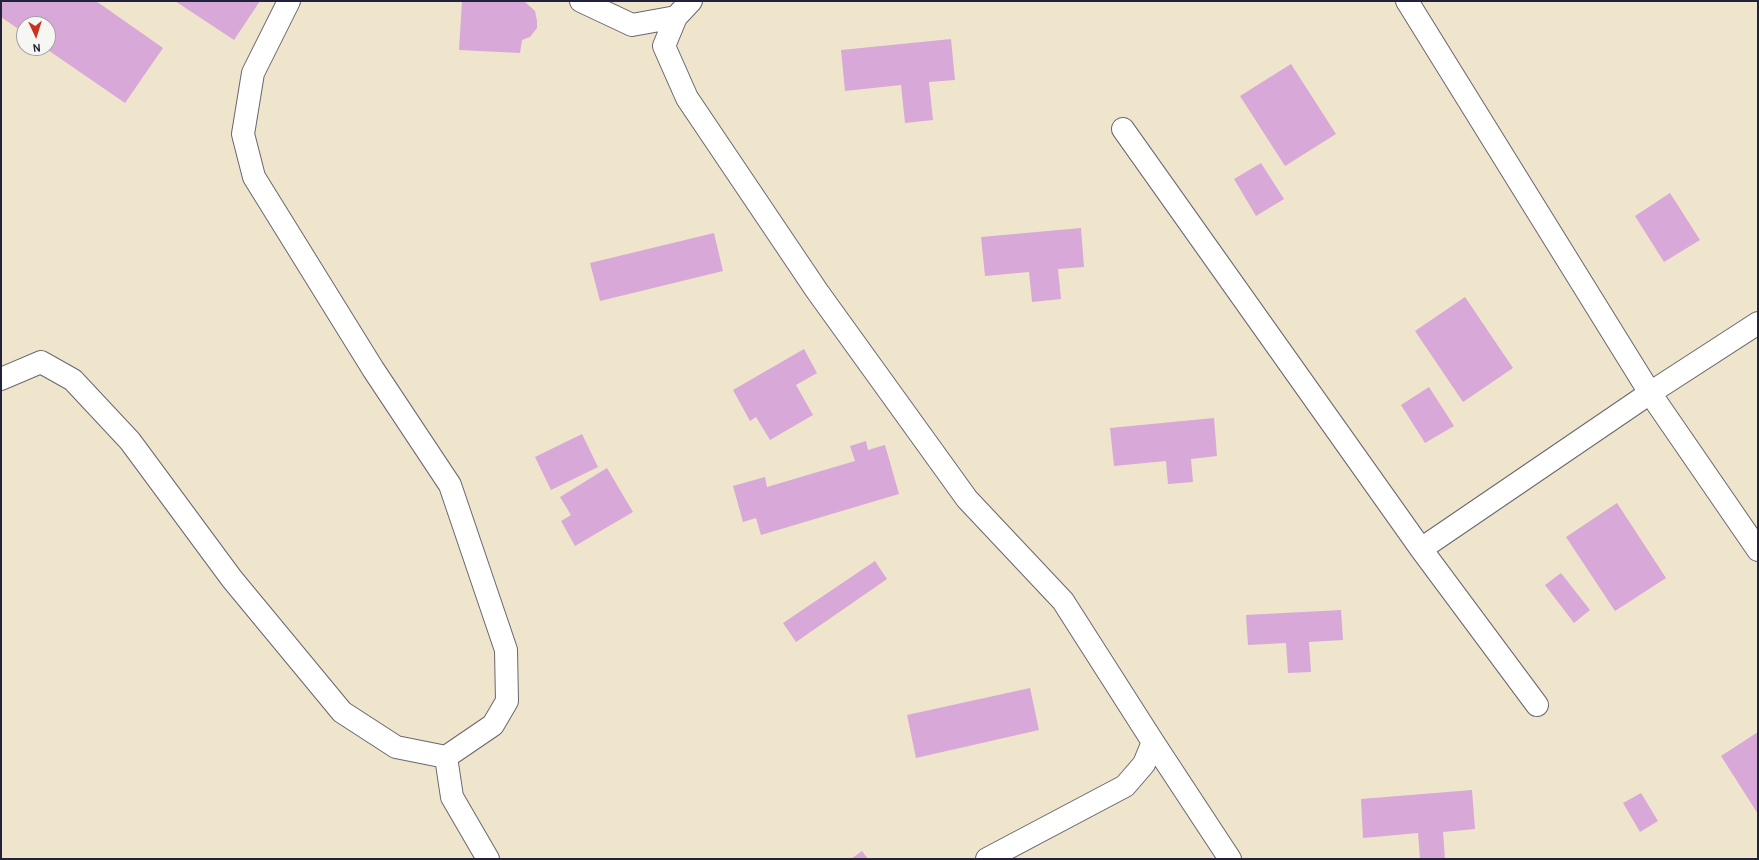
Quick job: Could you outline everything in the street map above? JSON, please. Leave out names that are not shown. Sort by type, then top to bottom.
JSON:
[{"type":"street","points":[[1,379],[41,362],[73,380],[130,441],[232,579],[342,712],[396,747],[446,757],[493,725],[507,701],[506,650],[450,485],[373,369],[254,177],[243,134],[253,73],[289,1]]},
{"type":"street","points":[[581,1],[632,25],[676,17]]},
{"type":"street","points":[[691,1],[676,17],[664,46],[687,98],[817,291],[967,499],[1063,601],[1230,859]]},
{"type":"street","points":[[1407,1],[1650,393],[1758,550]]},
{"type":"street","points":[[1123,129],[1421,549],[1537,705]]},
{"type":"street","points":[[1421,549],[1650,393],[1758,323]]},
{"type":"street","points":[[987,859],[1125,786],[1144,764],[1153,742]]},
{"type":"street","points":[[446,757],[452,797],[488,859]]},
{"type":"building","points":[[1,1],[96,1],[163,48],[125,103],[56,56],[56,16],[16,16],[16,27],[1,17]]},
{"type":"building","points":[[175,1],[260,1],[234,40]]},
{"type":"building","points":[[462,1],[524,1],[535,11],[537,28],[530,37],[522,40],[520,53],[459,50]]},
{"type":"building","points":[[951,39],[955,80],[929,82],[933,120],[905,123],[901,85],[845,91],[841,50]]},
{"type":"building","points":[[1291,64],[1336,134],[1285,166],[1240,96]]},
{"type":"building","points":[[1261,163],[1284,199],[1256,216],[1234,179]]},
{"type":"building","points":[[1670,193],[1700,240],[1664,262],[1635,216]]},
{"type":"building","points":[[1081,228],[1084,267],[1058,269],[1061,299],[1032,302],[1029,272],[985,276],[981,237]]},
{"type":"building","points":[[714,233],[723,271],[600,301],[590,263]]},
{"type":"building","points":[[1465,297],[1513,368],[1463,402],[1415,331]]},
{"type":"building","points":[[804,349],[817,373],[796,385],[813,415],[770,440],[756,417],[750,421],[733,390]]},
{"type":"building","points":[[1429,387],[1454,426],[1425,443],[1401,405]]},
{"type":"building","points":[[1214,418],[1217,456],[1191,459],[1193,482],[1168,484],[1166,461],[1114,466],[1110,428]]},
{"type":"building","points":[[582,434],[598,467],[551,490],[535,457]]},
{"type":"building","points":[[866,441],[868,450],[885,445],[899,494],[761,535],[756,518],[743,522],[733,486],[765,477],[767,487],[855,461],[850,446]]},
{"type":"building","points":[[607,468],[633,512],[575,546],[561,521],[571,515],[560,497]]},
{"type":"building","points":[[1617,503],[1666,578],[1615,611],[1566,537]]},
{"type":"building","points":[[875,561],[887,579],[796,642],[783,623]]},
{"type":"building","points":[[1561,573],[1590,610],[1574,623],[1545,585]]},
{"type":"building","points":[[1341,610],[1343,640],[1309,642],[1311,672],[1288,673],[1286,643],[1248,645],[1246,615]]},
{"type":"building","points":[[1030,688],[1039,730],[916,758],[907,715]]},
{"type":"building","points":[[1758,732],[1758,814],[1721,756]]},
{"type":"building","points":[[1472,790],[1475,829],[1443,832],[1445,859],[1420,859],[1418,833],[1363,838],[1361,799]]},
{"type":"building","points":[[1641,793],[1658,821],[1640,832],[1623,803]]},
{"type":"building","points":[[862,851],[868,859],[851,859]]}]
